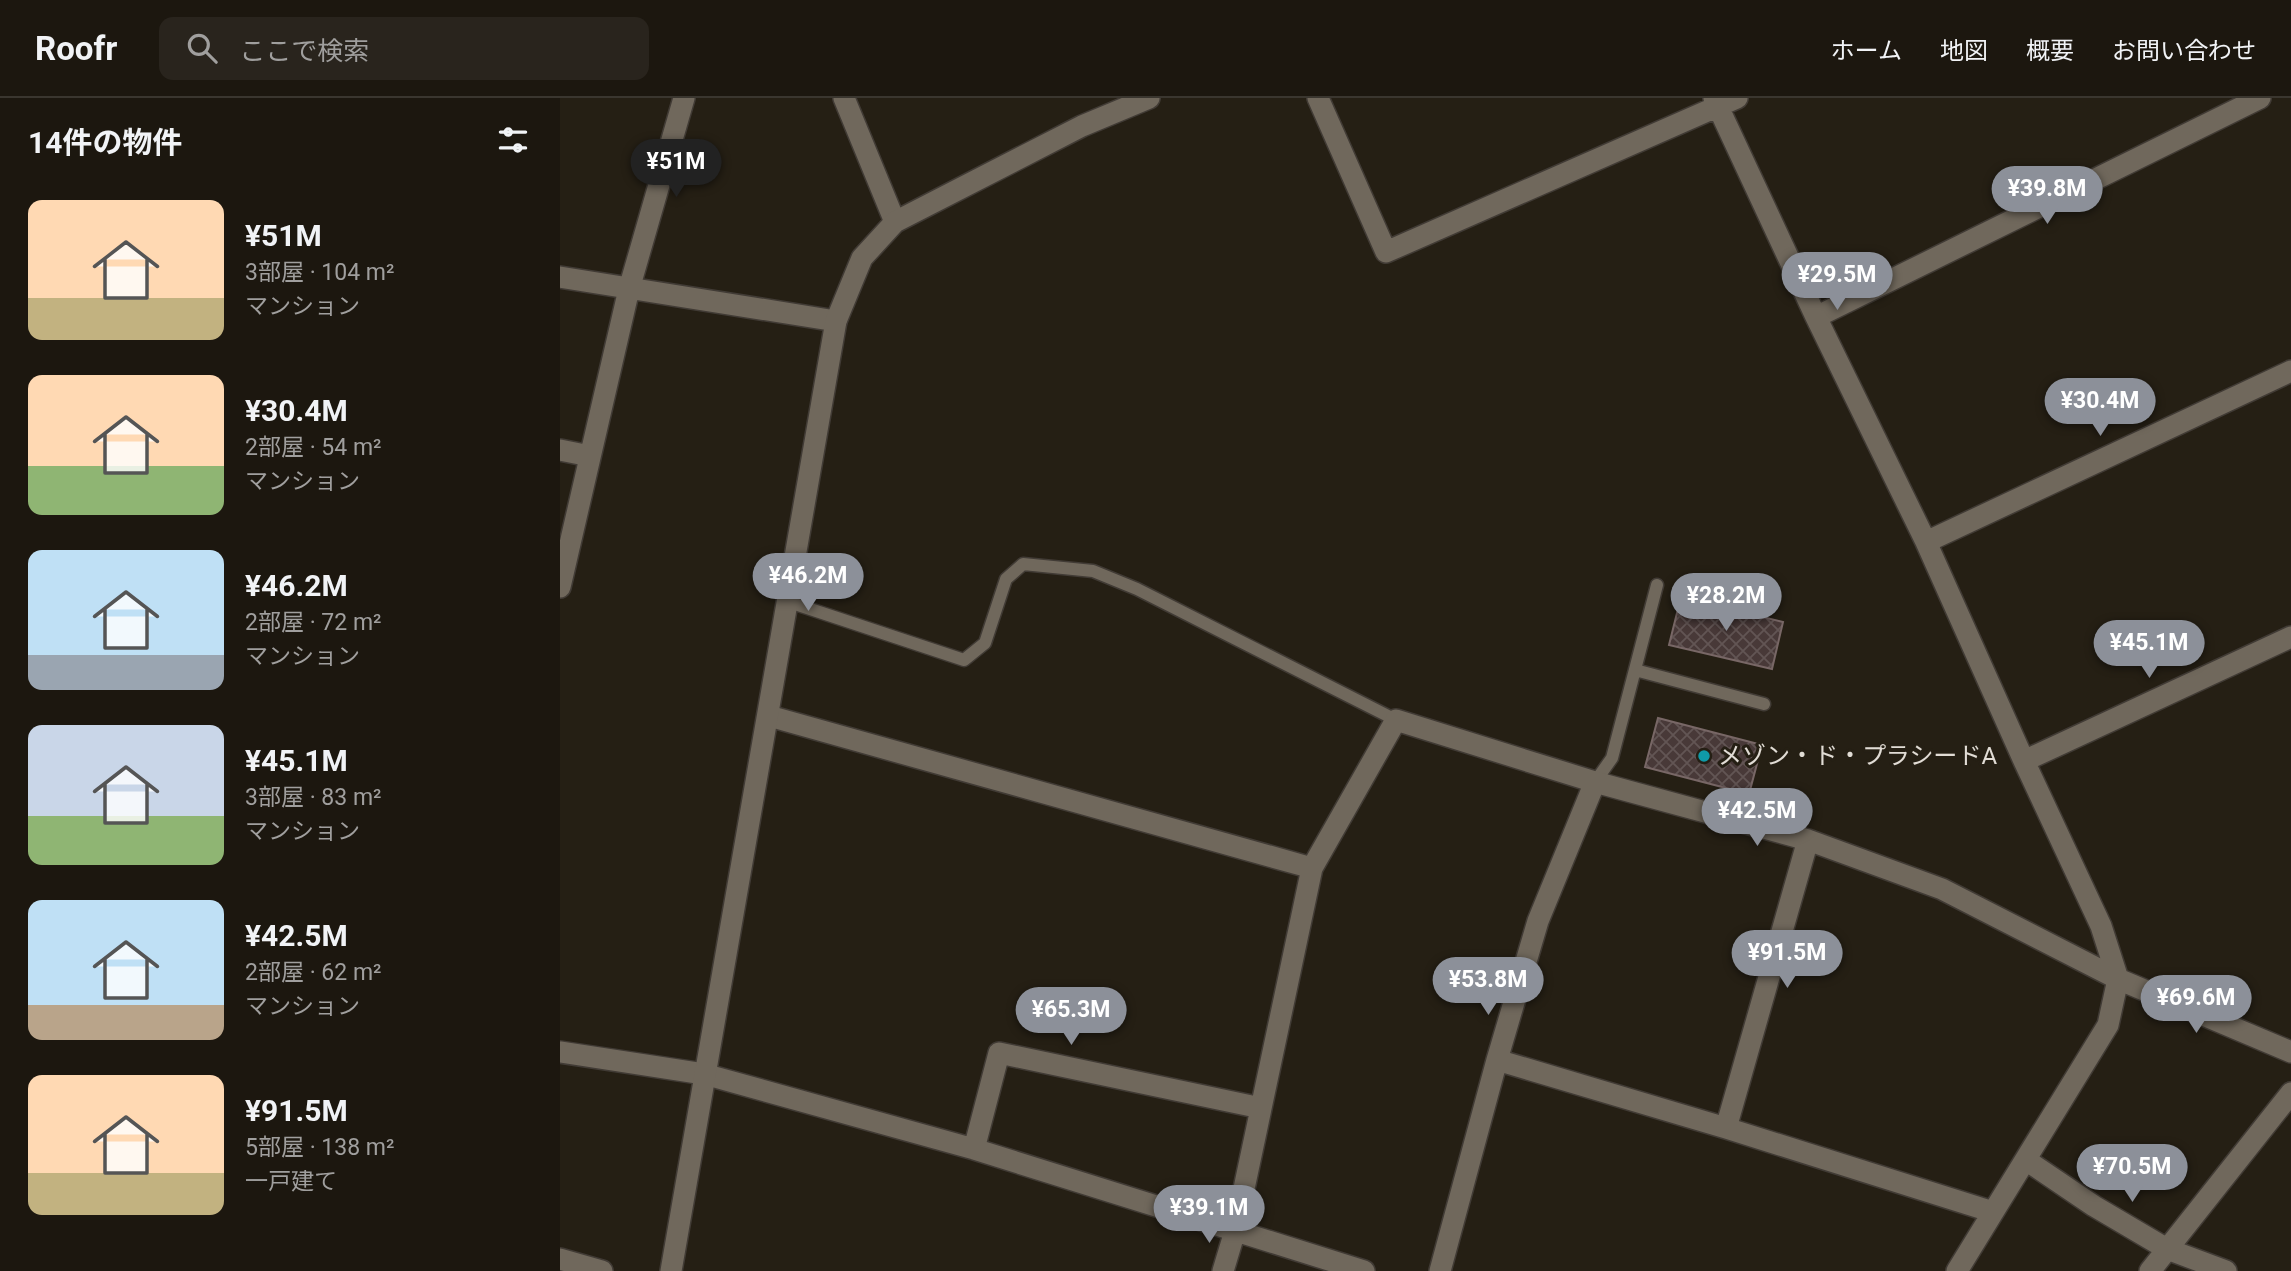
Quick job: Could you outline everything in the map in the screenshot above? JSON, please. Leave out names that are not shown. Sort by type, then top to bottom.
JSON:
[{"type":"street","points":[[560,587],[629,289],[684,98]]},
{"type":"street","points":[[844,98],[895,222]]},
{"type":"street","points":[[671,1271],[836,321],[862,258],[895,222],[1082,126],[1149,98]]},
{"type":"street","points":[[1318,98],[1386,252],[1723,101],[1816,317],[1926,542],[2101,926],[2118,979],[2108,1025],[1957,1271]]},
{"type":"street","points":[[1816,317],[2260,98]]},
{"type":"street","points":[[560,277],[836,321]]},
{"type":"street","points":[[1926,542],[2291,371]]},
{"type":"street","points":[[560,450],[590,456]]},
{"type":"street","points":[[2024,761],[2291,637]]},
{"type":"street","points":[[769,716],[1312,868]]},
{"type":"street","points":[[1223,1271],[1236,1231],[1312,868],[1396,720],[1595,782],[1808,840],[1942,889],[2118,979],[2291,1052]]},
{"type":"street","points":[[1440,1271],[1538,921],[1595,782]]},
{"type":"street","points":[[1726,1128],[1808,840]]},
{"type":"street","points":[[560,1052],[704,1074],[974,1149],[1364,1271]]},
{"type":"street","points":[[974,1149],[999,1054],[1261,1108]]},
{"type":"street","points":[[1497,1060],[1993,1212]]},
{"type":"street","points":[[2150,1271],[2291,1093]]},
{"type":"street","points":[[2026,1160],[2094,1206],[2166,1249],[2226,1271]]},
{"type":"street","points":[[560,1259],[601,1271]]},
{"type":"lane","points":[[789,602],[964,660],[985,643],[1006,579],[1023,564],[1093,571],[1137,589],[1396,720]]},
{"type":"lane","points":[[1595,782],[1612,758],[1657,585]]},
{"type":"lane","points":[[1635,670],[1764,704]]},
{"type":"building","points":[[1681,597],[1783,622],[1772,669],[1669,645]]},
{"type":"building","name":"メゾン・ド・プラシードA","points":[[1658,718],[1762,745],[1749,794],[1645,767]]},
{"type":"place","name":"メゾン・ド・プラシードA","points":[[1704,756]]}]
